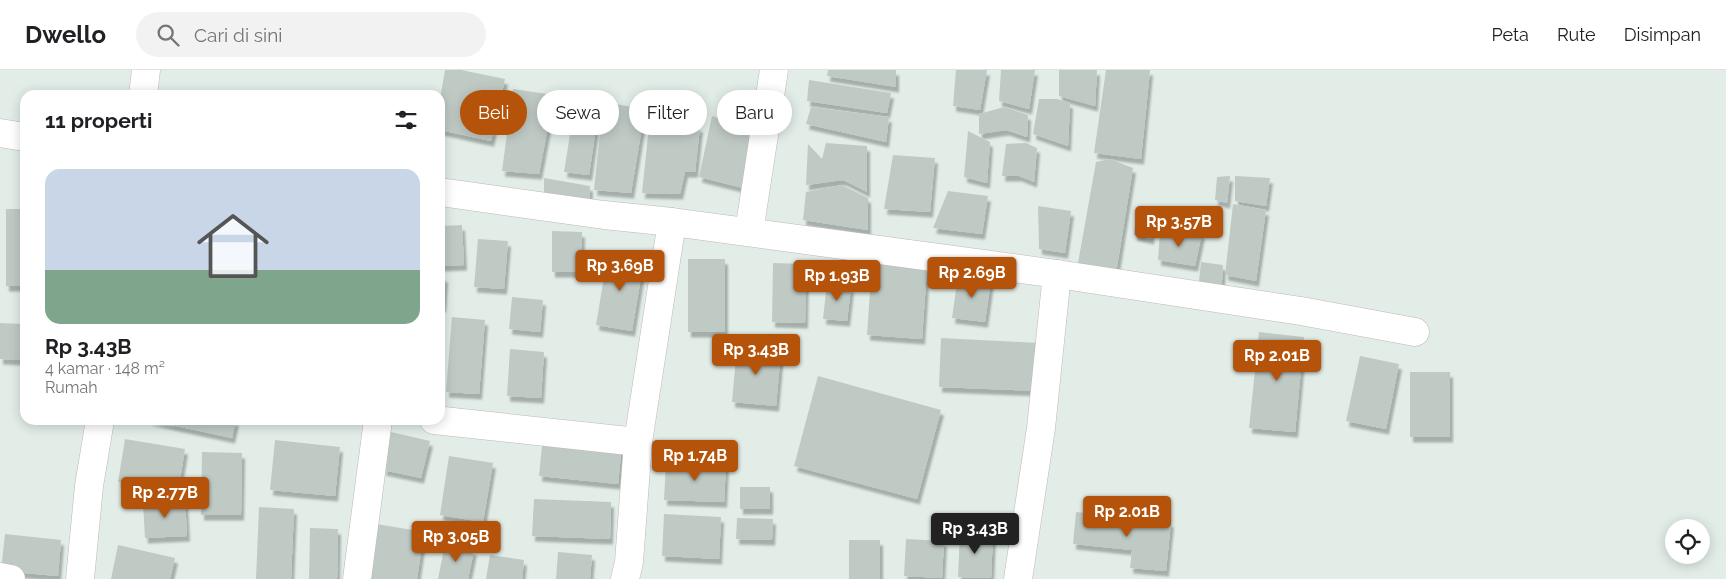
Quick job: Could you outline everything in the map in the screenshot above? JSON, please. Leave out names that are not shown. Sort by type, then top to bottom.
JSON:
[{"type":"street","points":[[144,90],[146,70]]},
{"type":"street","points":[[749,232],[774,70]]},
{"type":"street","points":[[0,133],[20,136]]},
{"type":"street","points":[[445,193],[1057,274],[1301,311],[1416,332]]},
{"type":"street","points":[[625,579],[629,562],[638,442],[672,222]]},
{"type":"street","points":[[1018,579],[1041,428],[1057,274]]},
{"type":"street","points":[[445,421],[638,442]]},
{"type":"street","points":[[80,579],[89,486],[99,425]]},
{"type":"street","points":[[357,579],[377,425]]},
{"type":"street","points":[[0,577],[11,579]]},
{"type":"building","points":[[445,70],[461,70],[505,79],[503,90],[460,90],[460,134],[445,131],[445,90],[442,90]]},
{"type":"building","points":[[828,70],[896,70],[896,87],[827,76]]},
{"type":"building","points":[[956,70],[987,70],[980,110],[953,106]]},
{"type":"building","points":[[1001,70],[1035,70],[1029,109],[999,101]]},
{"type":"building","points":[[1059,70],[1097,70],[1095,106],[1059,96]]},
{"type":"building","points":[[1106,70],[1150,70],[1141,159],[1094,153]]},
{"type":"building","points":[[809,80],[891,93],[887,113],[807,101]]},
{"type":"building","points":[[527,91],[537,93],[537,135],[546,135],[539,174],[502,171],[507,135],[527,135]]},
{"type":"building","points":[[1039,99],[1057,99],[1070,103],[1068,146],[1033,134]]},
{"type":"building","points":[[619,105],[629,106],[629,135],[641,135],[631,193],[594,190],[600,135],[619,135]]},
{"type":"building","points":[[811,107],[889,117],[886,142],[806,124]]},
{"type":"building","points":[[1004,107],[1028,115],[1027,137],[1006,130],[979,134],[979,114]]},
{"type":"building","points":[[712,116],[717,117],[717,135],[752,135],[747,189],[699,177]]},
{"type":"building","points":[[968,131],[990,142],[987,183],[964,177]]},
{"type":"building","points":[[463,135],[492,135],[491,141]]},
{"type":"building","points":[[570,135],[595,135],[589,175],[564,172]]},
{"type":"building","points":[[648,135],[699,135],[695,172],[685,172],[680,194],[642,193]]},
{"type":"building","points":[[826,143],[867,146],[867,192],[843,180],[806,185],[808,144],[822,159]]},
{"type":"building","points":[[1026,143],[1037,148],[1034,182],[1019,176],[1002,176],[1006,144]]},
{"type":"building","points":[[893,155],[935,158],[930,212],[884,209]]},
{"type":"building","points":[[1110,159],[1133,168],[1116,273],[1078,263],[1096,162]]},
{"type":"building","points":[[1230,176],[1227,203],[1215,200],[1217,177]]},
{"type":"building","points":[[1235,176],[1270,178],[1266,206],[1235,201]]},
{"type":"building","points":[[544,178],[590,186],[589,209],[544,200]]},
{"type":"building","points":[[842,185],[868,198],[868,230],[803,220],[806,192]]},
{"type":"building","points":[[948,191],[988,196],[982,234],[933,228]]},
{"type":"building","points":[[1233,204],[1266,210],[1256,281],[1225,275]]},
{"type":"building","points":[[1038,206],[1071,211],[1065,253],[1039,249]]},
{"type":"building","points":[[6,209],[20,209],[20,286],[6,286]]},
{"type":"building","points":[[1137,209],[1153,210],[1151,239],[1134,235]]},
{"type":"building","points":[[462,225],[464,265],[445,266],[445,226]]},
{"type":"building","points":[[552,231],[582,232],[581,272],[552,272]]},
{"type":"building","points":[[1160,232],[1202,233],[1195,266],[1158,260]]},
{"type":"building","points":[[478,239],[508,241],[504,289],[474,287]]},
{"type":"building","points":[[608,253],[644,259],[632,331],[596,325]]},
{"type":"building","points":[[688,259],[725,259],[725,332],[688,332]]},
{"type":"building","points":[[1201,262],[1223,265],[1221,294],[1198,291]]},
{"type":"building","points":[[773,263],[806,264],[805,323],[772,322]]},
{"type":"building","points":[[872,263],[927,267],[922,339],[867,335]]},
{"type":"building","points":[[958,276],[991,280],[985,322],[952,318]]},
{"type":"building","points":[[827,283],[851,287],[847,321],[823,319]]},
{"type":"building","points":[[512,297],[543,300],[540,332],[509,329]]},
{"type":"building","points":[[452,317],[485,320],[479,394],[446,392]]},
{"type":"building","points":[[0,323],[20,324],[20,360],[0,359]]},
{"type":"building","points":[[1259,332],[1304,337],[1295,432],[1249,428]]},
{"type":"building","points":[[941,338],[1041,343],[1039,391],[939,387]]},
{"type":"building","points":[[737,346],[781,351],[776,406],[732,402]]},
{"type":"building","points":[[510,349],[544,352],[541,398],[507,396]]},
{"type":"building","points":[[1360,356],[1399,364],[1386,429],[1346,421]]},
{"type":"building","points":[[1410,372],[1450,372],[1450,437],[1410,437]]},
{"type":"building","points":[[818,376],[941,410],[917,499],[794,466]]},
{"type":"building","points":[[171,425],[235,425],[232,438]]},
{"type":"building","points":[[391,432],[430,441],[421,478],[383,470]]},
{"type":"building","points":[[543,436],[622,443],[618,484],[539,476]]},
{"type":"building","points":[[125,439],[185,449],[178,491],[118,482]]},
{"type":"building","points":[[275,440],[340,447],[335,496],[270,490]]},
{"type":"building","points":[[202,452],[242,453],[241,515],[201,515]]},
{"type":"building","points":[[449,456],[493,463],[483,522],[440,515]]},
{"type":"building","points":[[666,462],[726,464],[724,502],[664,500]]},
{"type":"building","points":[[740,487],[770,487],[770,509],[740,509]]},
{"type":"building","points":[[534,499],[611,502],[610,539],[532,536]]},
{"type":"building","points":[[185,500],[187,536],[145,538],[143,503]]},
{"type":"building","points":[[259,507],[294,509],[291,579],[256,579]]},
{"type":"building","points":[[1076,512],[1171,522],[1166,571],[1130,568],[1132,550],[1073,544]]},
{"type":"building","points":[[664,514],[721,517],[719,559],[662,556]]},
{"type":"building","points":[[737,518],[773,519],[772,540],[736,539]]},
{"type":"building","points":[[371,523],[424,532],[417,579],[363,579]]},
{"type":"building","points":[[310,528],[338,529],[337,579],[309,579]]},
{"type":"building","points":[[960,532],[993,534],[991,578],[958,577]]},
{"type":"building","points":[[5,534],[61,540],[58,576],[1,571]]},
{"type":"building","points":[[906,539],[944,541],[942,578],[904,576]]},
{"type":"building","points":[[849,540],[880,540],[880,579],[849,579]]},
{"type":"building","points":[[445,544],[474,550],[468,579],[438,579]]},
{"type":"building","points":[[118,545],[175,558],[170,579],[111,579]]},
{"type":"building","points":[[558,552],[592,555],[590,579],[556,579]]},
{"type":"building","points":[[490,555],[524,560],[522,579],[486,579]]}]
